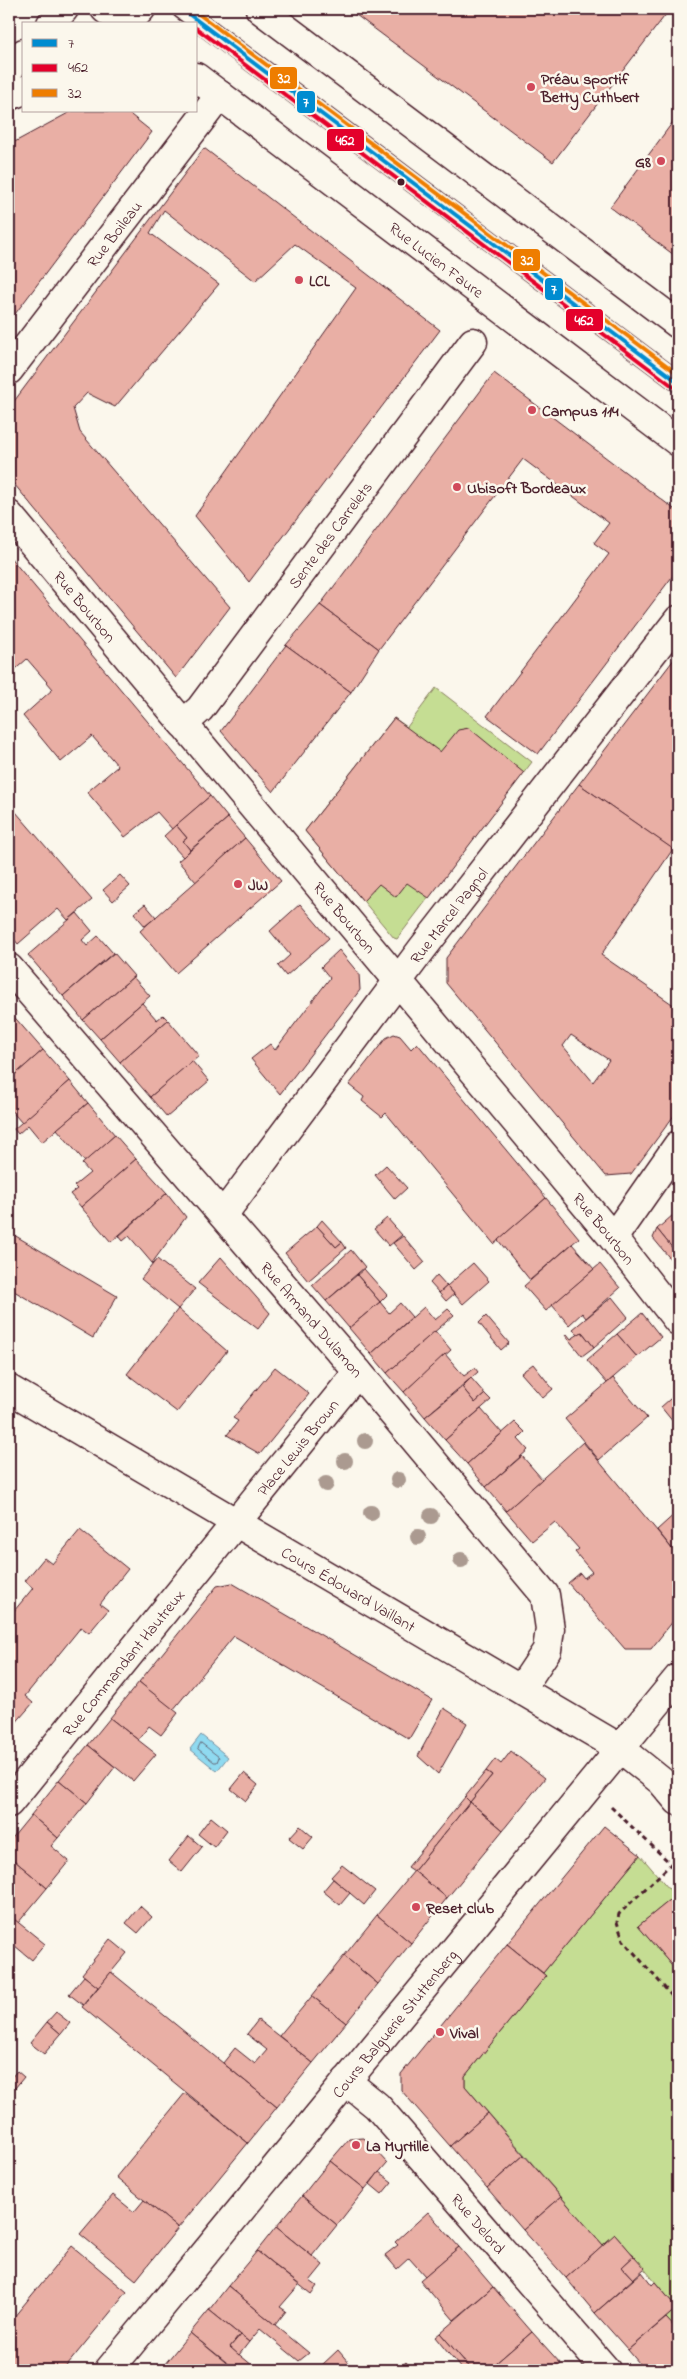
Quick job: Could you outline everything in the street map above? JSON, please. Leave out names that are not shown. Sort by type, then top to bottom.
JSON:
[{"type":"street","points":[[52,22],[64,9]]},
{"type":"street","points":[[106,9],[123,22]]},
{"type":"street","points":[[128,22],[141,9]]},
{"type":"street","points":[[260,9],[678,324]]},
{"type":"street","points":[[9,69],[22,55]]},
{"type":"street","name":"Rue Lucien Faure","points":[[198,78],[678,442]]},
{"type":"street","points":[[9,96],[22,91]]},
{"type":"street","name":"Rue Boileau","points":[[9,370],[220,95]]},
{"type":"street","name":"Sente des Carrelets","points":[[184,724],[200,709],[474,342]]},
{"type":"street","name":"Rue Bourbon","points":[[9,515],[614,1238],[678,1321]]},
{"type":"street","name":"Rue Marcel Pagnol","points":[[223,1215],[398,980],[678,620]]},
{"type":"street","name":"Rue Armand Dulamon","points":[[9,968],[358,1372],[544,1595],[550,1628],[547,1650],[521,1689]]},
{"type":"street","points":[[614,1238],[678,1145]]},
{"type":"street","name":"Place Lewis Brown","points":[[237,1522],[358,1372]]},
{"type":"street","name":"Cours Édouard Vaillant","points":[[9,1389],[620,1748],[661,1781],[678,1801]]},
{"type":"street","name":"Rue Commandant Hautreux","points":[[9,1803],[237,1522]]},
{"type":"street","name":"Cours Balguerie Stuttenberg","points":[[110,2370],[678,1678]]},
{"type":"street","name":"Rue Delord","points":[[346,2081],[377,2106],[606,2370]]},
{"type":"lane","points":[[182,9],[678,382]]},
{"type":"path","points":[[588,1788],[621,1815],[671,1864],[619,1914],[617,1922],[623,1940],[678,2003]]},
{"type":"green space","points":[[436,688],[532,762],[397,939],[394,938],[305,831],[394,718],[407,727]]},
{"type":"green space","points":[[640,1855],[675,1896],[638,1926],[678,1973],[678,2331],[666,2318],[677,2308],[616,2235],[603,2245],[465,2086],[465,2076],[546,1976],[543,1973]]},
{"type":"water","points":[[201,1735],[228,1757],[217,1771],[190,1749]]},
{"type":"building","name":"Préau sportif Betty Cuthbert","points":[[354,9],[670,9],[553,162],[352,12]]},
{"type":"building","points":[[70,112],[127,112],[152,132],[9,322],[9,145]]},
{"type":"building","name":"G8","points":[[678,115],[678,258],[610,207]]},
{"type":"building","points":[[204,148],[440,330],[249,582],[195,516],[356,288],[295,244],[255,281],[164,210],[150,233],[219,284],[115,407],[87,393],[73,408],[80,432],[230,607],[176,678],[9,478],[9,408]]},
{"type":"building","points":[[494,373],[678,512],[678,569],[538,754],[487,716],[609,554],[594,543],[609,523],[523,459],[379,649],[320,605]]},
{"type":"building","points":[[9,556],[210,796],[172,829],[157,812],[125,837],[87,792],[118,766],[92,736],[61,762],[23,716],[53,689],[27,659],[9,675]]},
{"type":"building","points":[[320,605],[379,649],[351,692],[286,645]]},
{"type":"building","points":[[286,645],[351,692],[273,792],[221,731]]},
{"type":"building","points":[[678,654],[678,853],[579,784]]},
{"type":"building","points":[[394,718],[440,752],[458,730],[469,728],[524,773],[429,898],[407,883],[396,897],[379,884],[363,901],[305,831]]},
{"type":"building","points":[[579,784],[673,849],[601,955],[678,1008],[678,1110],[631,1174],[606,1176],[446,983],[446,958]],"holes":[[[571,1035],[609,1060],[593,1082],[563,1046]]]},
{"type":"building","points":[[210,796],[228,818],[190,850],[183,841],[187,838],[176,825]]},
{"type":"building","points":[[9,804],[92,900],[68,920],[58,909],[18,944],[9,933],[9,862],[14,858],[9,852]]},
{"type":"building","points":[[228,818],[245,838],[196,882],[178,861]]},
{"type":"building","points":[[176,825],[187,838],[183,841],[190,850],[183,857],[164,836]]},
{"type":"building","points":[[245,838],[281,881],[176,973],[140,931]]},
{"type":"building","points":[[120,875],[130,886],[113,901],[103,890]]},
{"type":"building","points":[[145,904],[156,917],[145,926],[134,913]]},
{"type":"building","points":[[300,904],[329,938],[286,976],[278,966],[290,955],[270,931]]},
{"type":"building","points":[[77,913],[92,931],[82,940],[87,946],[98,936],[113,953],[63,996],[28,955]]},
{"type":"building","points":[[339,950],[359,974],[360,990],[280,1094],[251,1059],[270,1044],[275,1050],[330,978],[321,967]]},
{"type":"building","points":[[114,953],[134,976],[83,1020],[63,996]]},
{"type":"building","points":[[133,977],[150,996],[100,1039],[83,1020]]},
{"type":"building","points":[[142,1003],[157,1020],[163,1015],[168,1020],[120,1062],[100,1039]]},
{"type":"building","points":[[9,1013],[43,1050],[9,1080]]},
{"type":"building","points":[[168,1020],[199,1056],[150,1097],[120,1062]]},
{"type":"building","points":[[394,1034],[400,1036],[411,1049],[417,1043],[546,1198],[494,1244],[386,1113],[382,1117],[362,1101],[364,1097],[349,1085],[386,1038]]},
{"type":"building","points":[[43,1050],[70,1081],[22,1123],[9,1108],[9,1080]]},
{"type":"building","points":[[192,1061],[209,1081],[167,1117],[150,1097]]},
{"type":"building","points":[[70,1081],[88,1103],[42,1142],[28,1125],[18,1134],[14,1129]]},
{"type":"building","points":[[88,1103],[115,1135],[85,1162],[57,1129]]},
{"type":"building","points":[[115,1135],[136,1159],[81,1207],[70,1194],[77,1189],[74,1186],[90,1173],[82,1164]]},
{"type":"building","points":[[136,1159],[167,1193],[111,1242],[81,1207]]},
{"type":"building","points":[[386,1165],[407,1188],[395,1199],[375,1175]]},
{"type":"building","points":[[167,1193],[186,1217],[152,1263],[129,1236],[123,1241],[119,1236]]},
{"type":"building","points":[[546,1198],[579,1238],[530,1280],[498,1240]]},
{"type":"building","points":[[673,1215],[678,1222],[678,1255],[657,1229]]},
{"type":"building","points":[[387,1218],[402,1235],[389,1246],[374,1229]]},
{"type":"building","points":[[322,1220],[342,1242],[336,1247],[317,1226]]},
{"type":"building","points":[[317,1226],[336,1247],[342,1242],[346,1248],[308,1281],[285,1253]]},
{"type":"building","points":[[657,1229],[678,1255],[678,1268],[653,1238]]},
{"type":"building","points":[[9,1232],[117,1296],[93,1338],[9,1288]]},
{"type":"building","points":[[403,1236],[425,1262],[416,1270],[393,1243]]},
{"type":"building","points":[[572,1244],[594,1269],[546,1311],[524,1286]]},
{"type":"building","points":[[351,1250],[365,1267],[326,1301],[312,1285]]},
{"type":"building","points":[[221,1257],[270,1313],[258,1329],[198,1283]]},
{"type":"building","points":[[157,1259],[195,1289],[178,1309],[141,1279]]},
{"type":"building","points":[[473,1263],[489,1281],[463,1304],[447,1286]]},
{"type":"building","points":[[600,1264],[620,1288],[586,1318],[582,1313],[569,1325],[552,1305]]},
{"type":"building","points":[[364,1269],[387,1295],[380,1302],[357,1275]]},
{"type":"building","points":[[357,1275],[380,1302],[349,1328],[326,1301]]},
{"type":"building","points":[[437,1275],[447,1286],[439,1293],[430,1283]]},
{"type":"building","points":[[447,1286],[454,1294],[446,1301],[439,1293]]},
{"type":"building","points":[[612,1297],[628,1317],[594,1347],[582,1332],[578,1335],[573,1329]]},
{"type":"building","points":[[380,1302],[389,1313],[400,1303],[412,1317],[371,1354],[349,1328]]},
{"type":"building","points":[[424,1307],[435,1320],[448,1309],[454,1315],[387,1373],[371,1354]]},
{"type":"building","points":[[178,1309],[227,1351],[177,1412],[127,1374]]},
{"type":"building","points":[[642,1313],[661,1337],[637,1357],[617,1334]]},
{"type":"building","points":[[486,1316],[509,1343],[501,1350],[479,1323]]},
{"type":"building","points":[[435,1331],[451,1350],[404,1392],[387,1373]]},
{"type":"building","points":[[582,1332],[594,1347],[582,1356],[565,1335],[567,1334],[571,1339]]},
{"type":"building","points":[[617,1334],[637,1357],[607,1383],[587,1360]]},
{"type":"building","points":[[445,1354],[464,1376],[475,1368],[478,1372],[425,1417],[404,1392]]},
{"type":"building","points":[[533,1364],[553,1389],[543,1398],[521,1373]]},
{"type":"building","points":[[275,1367],[309,1394],[260,1454],[227,1435],[238,1421],[233,1418]]},
{"type":"building","points":[[471,1378],[485,1394],[475,1403],[462,1387]]},
{"type":"building","points":[[613,1378],[647,1418],[599,1460],[565,1419]]},
{"type":"building","points":[[462,1387],[475,1403],[485,1394],[491,1400],[445,1440],[425,1417]]},
{"type":"building","points":[[678,1392],[678,1428],[661,1407]]},
{"type":"building","points":[[481,1409],[502,1433],[467,1464],[445,1440]]},
{"type":"building","points":[[515,1422],[525,1432],[518,1439],[528,1450],[486,1487],[467,1464]]},
{"type":"building","points":[[583,1442],[678,1556],[678,1615],[651,1649],[625,1649],[568,1583],[580,1573],[584,1578],[592,1572],[575,1552],[579,1549],[555,1522],[532,1541],[506,1511]]},
{"type":"building","points":[[522,1456],[542,1479],[506,1511],[486,1487]]},
{"type":"building","points":[[678,1511],[678,1556],[657,1530]]},
{"type":"building","points":[[80,1530],[128,1569],[100,1604],[108,1610],[89,1633],[81,1627],[25,1696],[33,1703],[13,1726],[9,1722],[9,1617],[33,1588],[25,1581],[44,1558],[52,1564]]},
{"type":"building","points":[[232,1583],[432,1700],[409,1739],[234,1636],[173,1710],[139,1682],[217,1586]]},
{"type":"building","points":[[139,1682],[178,1713],[161,1735],[149,1726],[138,1740],[110,1718]]},
{"type":"building","points":[[444,1708],[467,1723],[438,1774],[418,1756]]},
{"type":"building","points":[[110,1718],[156,1754],[133,1781],[88,1745]]},
{"type":"building","points":[[88,1745],[115,1767],[87,1803],[59,1780]]},
{"type":"building","points":[[511,1751],[545,1778],[503,1830],[470,1802],[492,1775],[486,1771],[495,1759],[501,1764]]},
{"type":"building","points":[[486,1771],[492,1775],[470,1802],[465,1797]]},
{"type":"building","points":[[244,1773],[258,1785],[246,1801],[231,1789]]},
{"type":"building","points":[[59,1780],[87,1803],[58,1838],[31,1815]]},
{"type":"building","points":[[465,1797],[470,1802],[414,1871],[408,1867]]},
{"type":"building","points":[[470,1802],[503,1830],[447,1898],[414,1871]]},
{"type":"building","points":[[31,1815],[58,1838],[51,1846],[69,1861],[47,1888],[9,1856],[9,1842]]},
{"type":"building","points":[[211,1817],[227,1830],[214,1847],[198,1834]]},
{"type":"building","points":[[300,1826],[313,1837],[303,1849],[289,1838]]},
{"type":"building","points":[[604,1826],[640,1855],[543,1973],[507,1944]]},
{"type":"building","points":[[189,1836],[202,1847],[182,1872],[169,1861]]},
{"type":"building","points":[[9,1856],[47,1888],[18,1923],[9,1915]]},
{"type":"building","points":[[342,1865],[375,1891],[364,1905],[331,1877]]},
{"type":"building","points":[[414,1871],[447,1898],[411,1943],[377,1915]]},
{"type":"building","points":[[333,1879],[350,1893],[340,1905],[323,1891]]},
{"type":"building","points":[[675,1896],[678,1900],[678,1973],[638,1926]]},
{"type":"building","points":[[140,1906],[152,1917],[138,1933],[126,1923]]},
{"type":"building","points":[[9,1915],[45,1944],[32,1960],[9,1941]]},
{"type":"building","points":[[377,1915],[411,1943],[378,1984],[344,1956]]},
{"type":"building","points":[[110,1939],[127,1953],[98,1988],[82,1974]]},
{"type":"building","points":[[507,1944],[546,1976],[465,2076],[465,2086],[488,2113],[450,2146],[401,2090],[401,2074]]},
{"type":"building","points":[[344,1956],[378,1984],[346,2023],[312,1996]]},
{"type":"building","points":[[111,1972],[277,2107],[248,2143],[82,2007]]},
{"type":"building","points":[[84,1976],[98,1987],[83,2005],[69,1994]]},
{"type":"building","points":[[312,1996],[346,2023],[313,2063],[279,2036]]},
{"type":"building","points":[[56,2012],[70,2023],[61,2034],[47,2022]]},
{"type":"building","points":[[258,2020],[313,2063],[277,2107],[223,2063],[235,2048],[255,2064],[267,2050],[247,2034]]},
{"type":"building","points":[[47,2022],[61,2034],[44,2054],[30,2043]]},
{"type":"building","points":[[17,2071],[24,2077],[15,2088],[9,2083],[9,2080]]},
{"type":"building","points":[[185,2093],[248,2143],[178,2228],[116,2177]]},
{"type":"building","points":[[488,2113],[524,2155],[487,2188],[450,2146]]},
{"type":"building","points":[[364,2138],[387,2163],[365,2189],[330,2161],[349,2139]]},
{"type":"building","points":[[524,2155],[561,2197],[523,2230],[487,2188]]},
{"type":"building","points":[[330,2161],[365,2189],[337,2225],[302,2196]]},
{"type":"building","points":[[379,2172],[392,2182],[382,2194],[370,2184]]},
{"type":"building","points":[[113,2195],[134,2212],[144,2200],[178,2228],[136,2280],[80,2234]]},
{"type":"building","points":[[302,2196],[337,2225],[312,2256],[276,2227]]},
{"type":"building","points":[[561,2197],[603,2245],[566,2278],[523,2230]]},
{"type":"building","points":[[428,2212],[459,2247],[425,2276],[409,2258],[397,2269],[385,2255],[398,2245],[395,2242]]},
{"type":"building","points":[[276,2227],[323,2265],[310,2281],[317,2286],[311,2294],[257,2251]]},
{"type":"building","points":[[615,2234],[634,2256],[622,2267],[633,2279],[595,2313],[566,2278]]},
{"type":"building","points":[[72,2246],[127,2292],[63,2370],[9,2370],[9,2323]]},
{"type":"building","points":[[459,2247],[493,2287],[454,2320],[420,2280]]},
{"type":"building","points":[[257,2251],[299,2285],[280,2307],[286,2311],[275,2325],[228,2286]]},
{"type":"building","points":[[634,2256],[645,2268],[633,2279],[622,2267]]},
{"type":"building","points":[[642,2272],[652,2285],[655,2282],[677,2308],[628,2350],[595,2313]]},
{"type":"building","points":[[228,2286],[309,2353],[299,2361],[260,2329],[249,2342],[209,2310]]},
{"type":"building","points":[[493,2287],[532,2332],[488,2370],[472,2370],[440,2333]]},
{"type":"building","points":[[209,2310],[240,2335],[230,2347],[258,2370],[236,2370],[190,2333]]},
{"type":"building","points":[[666,2318],[678,2331],[678,2370],[645,2370],[628,2350]]},
{"type":"building","points":[[532,2332],[561,2364],[554,2370],[488,2370]]},
{"type":"building","points":[[190,2333],[230,2366],[236,2370],[160,2370]]},
{"type":"building","points":[[440,2333],[472,2370],[462,2370],[435,2337]]},
{"type":"building","points":[[240,2335],[249,2342],[239,2355],[230,2347]]},
{"type":"building","points":[[338,2350],[355,2370],[328,2370],[322,2365]]},
{"type":"building","points":[[406,2362],[413,2370],[397,2370]]},
{"type":"transit line","name":"7","points":[[182,9],[678,382]]},
{"type":"transit line","name":"32","points":[[192,9],[678,374]]},
{"type":"transit line","name":"462","points":[[198,30],[674,387]]},
{"type":"place","name":"Préau sportif Betty Cuthbert","points":[[531,87]]},
{"type":"place","name":"G8","points":[[661,161]]},
{"type":"place","name":"LCL","points":[[299,280]]},
{"type":"place","name":"Campus 114","points":[[532,410]]},
{"type":"place","name":"Ubisoft Bordeaux","points":[[457,487]]},
{"type":"place","name":"JW","points":[[238,884]]},
{"type":"place","name":"Reset club","points":[[416,1907]]},
{"type":"place","name":"Vival","points":[[440,2032]]},
{"type":"place","name":"La Myrtille","points":[[356,2145]]}]
